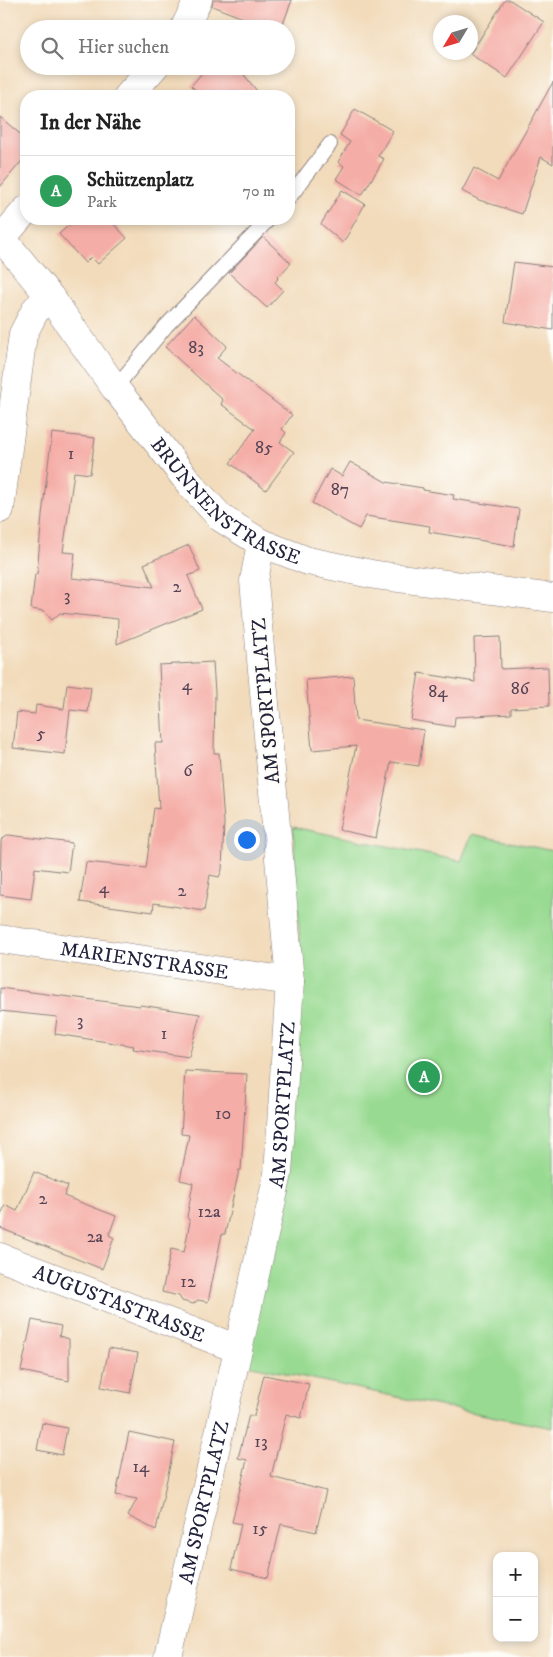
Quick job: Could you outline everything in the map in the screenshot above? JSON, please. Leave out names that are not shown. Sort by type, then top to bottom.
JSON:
[{"type":"street","points":[[188,20],[198,0]]},
{"type":"street","points":[[133,90],[147,75]]},
{"type":"street","points":[[1,237],[20,216]]},
{"type":"street","name":"BRUNNENSTRASSE","points":[[1,237],[50,297],[115,388],[190,484],[221,518],[261,543],[308,561],[376,575],[553,598]]},
{"type":"street","points":[[0,509],[23,334],[36,309],[50,297]]},
{"type":"street","name":"AM SPORTPLATZ","points":[[168,1657],[278,1174],[290,981],[254,581],[261,543]]},
{"type":"street","name":"MARIENSTRASSE","points":[[0,939],[290,981]]},
{"type":"street","name":"AUGUSTASTRASSE","points":[[0,1257],[238,1349]]},
{"type":"lane","points":[[295,190],[330,144]]},
{"type":"lane","points":[[115,388],[166,326],[262,225]]},
{"type":"green space","points":[[293,827],[461,861],[472,834],[553,851],[553,1428],[243,1364],[302,981]]},
{"type":"building","points":[[213,0],[292,0],[284,20],[242,20],[243,18],[212,6]]},
{"type":"building","points":[[505,0],[510,0],[544,22],[507,78],[478,59],[478,42]]},
{"type":"building","points":[[200,75],[244,75],[256,90],[196,90],[191,86]]},
{"type":"building","points":[[553,82],[553,164],[541,157],[522,214],[479,200],[462,191],[474,168],[498,181]]},
{"type":"building","points":[[355,109],[393,131],[378,156],[384,159],[362,195],[336,179],[344,166],[338,162],[350,142],[340,135]]},
{"type":"building","points":[[0,117],[20,134],[20,163],[0,187]]},
{"type":"building","points":[[342,190],[365,204],[343,243],[321,224]]},
{"type":"building","points":[[69,225],[115,225],[127,238],[98,264],[91,257],[85,263],[59,234]]},
{"type":"building","points":[[263,237],[291,263],[275,282],[283,290],[267,308],[229,273]]},
{"type":"building","points":[[514,262],[553,267],[553,330],[505,322]]},
{"type":"building","points":[[194,315],[227,346],[217,358],[292,415],[282,429],[286,433],[280,442],[294,452],[266,490],[230,463],[255,429],[221,404],[223,400],[165,347]]},
{"type":"building","points":[[52,433],[95,438],[90,474],[74,472],[63,552],[75,553],[72,578],[154,587],[144,564],[189,545],[200,571],[188,576],[202,609],[117,644],[118,619],[60,613],[52,620],[44,611],[31,609],[35,574],[37,574]]},
{"type":"building","points":[[350,462],[386,482],[454,495],[453,499],[519,509],[514,546],[429,532],[430,526],[366,516],[359,529],[312,503],[330,469],[342,476]]},
{"type":"building","points":[[500,637],[501,669],[548,667],[549,706],[511,708],[511,714],[455,717],[454,727],[411,720],[419,673],[475,682],[474,638]]},
{"type":"building","points":[[213,662],[215,693],[214,753],[219,753],[224,823],[222,870],[219,877],[210,875],[204,911],[154,903],[153,912],[80,902],[86,862],[146,868],[154,808],[159,809],[155,743],[163,743],[159,665]]},
{"type":"building","points":[[353,676],[356,720],[424,730],[419,766],[391,762],[376,838],[339,830],[356,746],[312,750],[306,680]]},
{"type":"building","points":[[67,684],[91,687],[88,712],[70,710],[65,754],[13,748],[17,712],[35,714],[36,705],[64,709]]},
{"type":"building","points":[[9,835],[72,843],[68,872],[35,868],[31,899],[0,895],[1,840]]},
{"type":"building","points":[[0,988],[200,1014],[189,1057],[133,1049],[134,1046],[55,1034],[57,1017],[0,1011]]},
{"type":"building","points":[[185,1071],[247,1074],[241,1170],[239,1170],[225,1234],[222,1234],[208,1302],[198,1300],[193,1304],[182,1301],[179,1296],[162,1292],[171,1249],[184,1252],[190,1222],[187,1217],[193,1183],[180,1180],[189,1135],[181,1134]]},
{"type":"building","points":[[34,1172],[68,1186],[64,1196],[116,1216],[109,1235],[114,1238],[102,1269],[0,1228],[0,1218],[5,1205],[17,1211]]},
{"type":"building","points":[[32,1320],[61,1326],[59,1336],[69,1339],[69,1381],[21,1371]]},
{"type":"building","points":[[109,1348],[138,1353],[130,1393],[101,1387]]},
{"type":"building","points":[[264,1375],[309,1384],[301,1418],[286,1414],[271,1477],[326,1491],[316,1532],[281,1524],[268,1578],[231,1569],[241,1524],[232,1522],[247,1460],[238,1458],[249,1415],[254,1416]]},
{"type":"building","points":[[42,1423],[67,1428],[62,1455],[37,1450]]},
{"type":"building","points":[[129,1432],[175,1442],[156,1530],[128,1516],[137,1499],[116,1495]]},
{"type":"place","name":"Schützenplatz","points":[[424,1077]]}]
